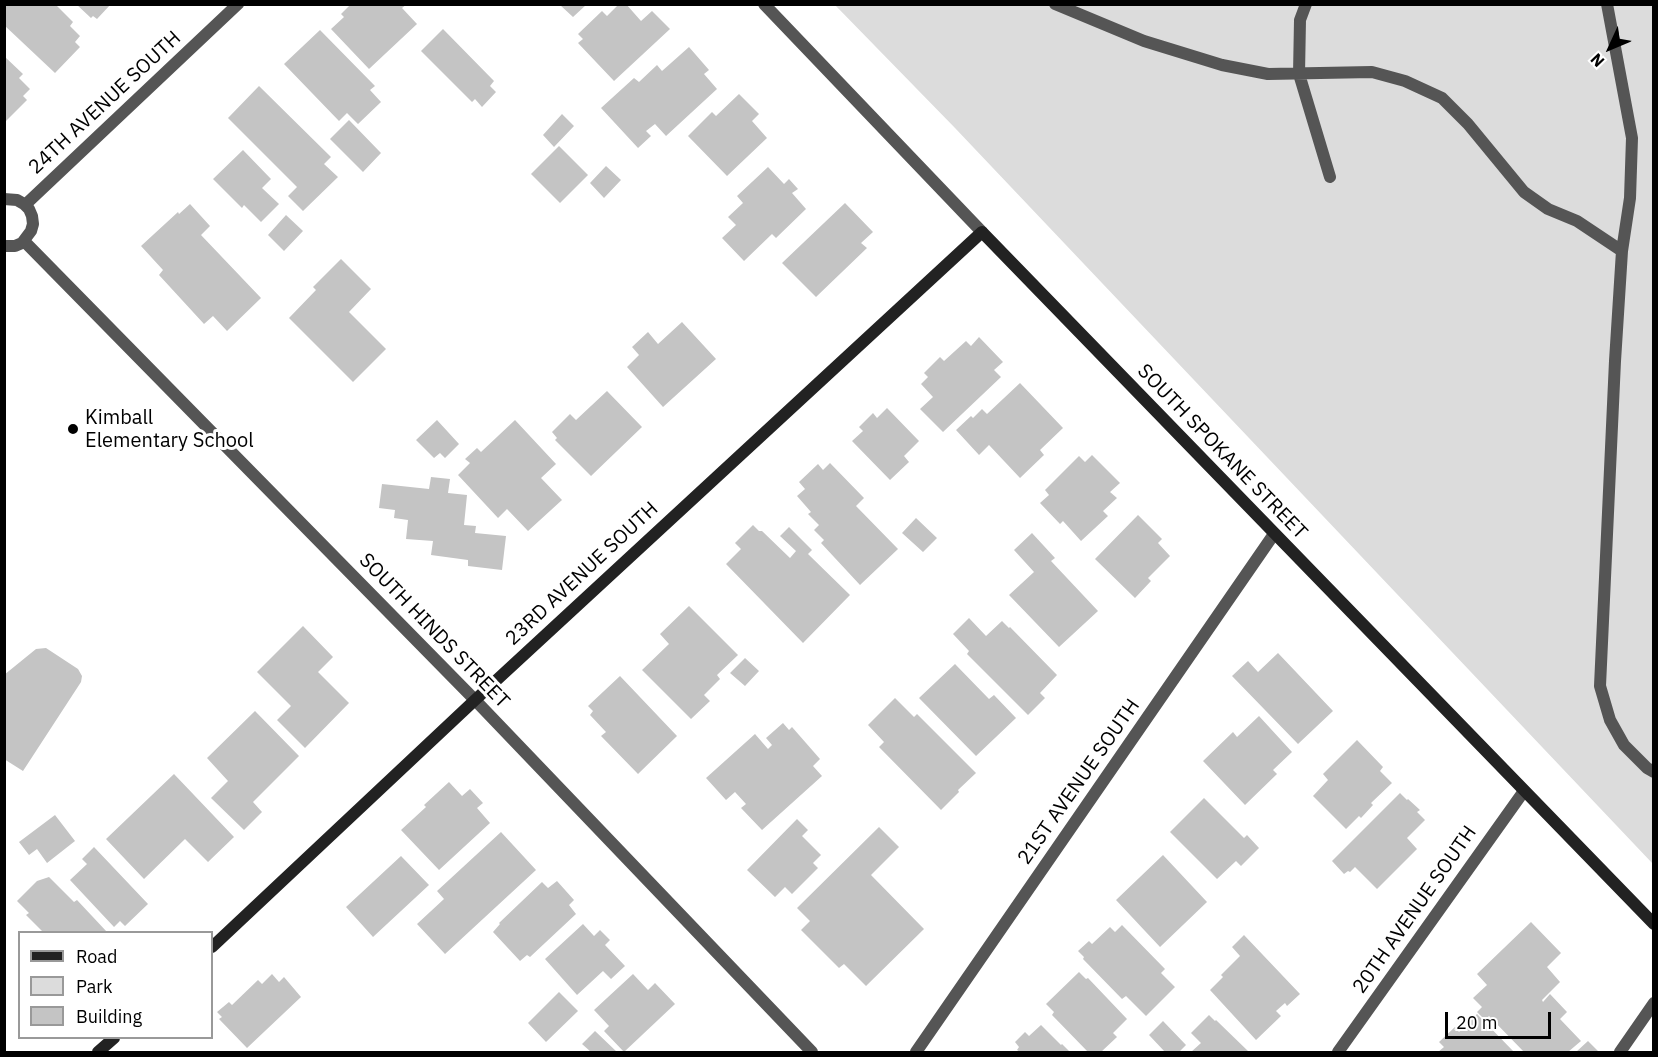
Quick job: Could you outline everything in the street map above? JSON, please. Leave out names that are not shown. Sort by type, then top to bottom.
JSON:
[{"type":"street","name":"24TH AVENUE SOUTH","points":[[25,205],[238,4]]},
{"type":"street","name":"SOUTH SPOKANE STREET","points":[[764,4],[1653,924]]},
{"type":"street","points":[[1055,4],[1144,41],[1222,65],[1268,74],[1372,72],[1405,81],[1442,98],[1468,124],[1524,192],[1548,209],[1577,221],[1622,251]]},
{"type":"street","points":[[1306,4],[1300,20],[1299,74],[1330,177]]},
{"type":"street","points":[[1607,4],[1632,138],[1615,361],[1600,686],[1610,720],[1624,745],[1653,772]]},
{"type":"street","points":[[4,199],[17,200],[25,205],[32,216],[33,224],[24,241],[15,246],[4,246]]},
{"type":"street","name":"23RD AVENUE SOUTH","points":[[213,946],[475,700],[982,232]]},
{"type":"street","name":"SOUTH HINDS STREET","points":[[24,241],[475,700],[812,1053]]},
{"type":"street","name":"21ST AVENUE SOUTH","points":[[916,1053],[1274,534]]},
{"type":"street","name":"20TH AVENUE SOUTH","points":[[1338,1053],[1524,790]]},
{"type":"street","points":[[1620,1053],[1653,1004]]},
{"type":"street","points":[[98,1053],[113,1039]]},
{"type":"green space","points":[[835,5],[1653,5],[1653,864],[955,128]]},
{"type":"building","points":[[4,4],[55,4],[73,22],[70,26],[80,36],[75,42],[80,47],[55,73],[4,25]]},
{"type":"building","points":[[76,4],[111,4],[97,19],[93,16],[91,18]]},
{"type":"building","points":[[351,4],[407,4],[402,8],[417,24],[369,69],[331,29],[344,17],[341,14]]},
{"type":"building","points":[[619,4],[626,4],[641,21],[652,11],[670,29],[614,81],[578,43],[583,39],[578,34],[602,11],[607,16]]},
{"type":"building","points":[[560,5],[586,5],[573,17]]},
{"type":"building","points":[[443,29],[494,81],[490,86],[496,92],[482,107],[475,99],[472,102],[421,51]]},
{"type":"building","points":[[320,30],[375,86],[370,90],[381,102],[358,124],[347,113],[339,121],[284,64]]},
{"type":"building","points":[[689,47],[709,70],[704,74],[717,89],[666,136],[655,124],[646,131],[651,136],[638,148],[601,108],[634,78],[639,82],[657,65],[662,71]]},
{"type":"building","points":[[4,56],[23,74],[19,78],[30,89],[23,96],[27,100],[4,123]]},
{"type":"building","points":[[259,86],[331,157],[324,164],[338,177],[303,211],[288,196],[297,187],[228,118]]},
{"type":"building","points":[[739,94],[759,114],[752,121],[767,138],[727,176],[688,136],[712,112],[716,116]]},
{"type":"building","points":[[562,114],[574,126],[554,147],[543,135]]},
{"type":"building","points":[[349,120],[381,153],[363,172],[330,139]]},
{"type":"building","points":[[559,146],[588,175],[560,203],[531,174]]},
{"type":"building","points":[[243,150],[271,179],[262,188],[279,204],[261,222],[244,205],[242,208],[213,179]]},
{"type":"building","points":[[606,166],[621,180],[604,198],[590,183]]},
{"type":"building","points":[[768,167],[784,184],[789,179],[798,189],[792,193],[806,209],[776,238],[772,234],[744,261],[722,238],[736,225],[728,217],[743,203],[737,196]]},
{"type":"building","points":[[845,203],[873,232],[861,243],[867,248],[816,297],[782,263]]},
{"type":"building","points":[[190,204],[210,226],[201,235],[261,298],[227,331],[213,316],[204,324],[159,275],[163,270],[141,246]]},
{"type":"building","points":[[286,215],[303,231],[284,251],[268,235]]},
{"type":"building","points":[[341,259],[371,289],[349,312],[386,349],[353,382],[289,318],[316,290],[313,287]]},
{"type":"building","points":[[682,322],[716,359],[663,407],[627,367],[639,355],[632,347],[648,332],[658,344]]},
{"type":"building","points":[[979,337],[1003,362],[994,370],[1001,377],[943,432],[920,409],[933,397],[921,384],[928,377],[924,373],[940,357],[944,361],[966,341],[971,346]]},
{"type":"building","points":[[1020,383],[1063,428],[1040,450],[1044,455],[1020,478],[989,445],[979,455],[956,430],[982,409],[987,414]]},
{"type":"building","points":[[607,391],[642,427],[591,476],[555,440],[557,438],[552,432],[570,414],[576,420]]},
{"type":"building","points":[[887,408],[919,441],[904,456],[909,462],[890,480],[852,441],[863,431],[859,427],[873,413],[877,418]]},
{"type":"building","points":[[437,420],[459,444],[445,458],[440,453],[434,458],[416,440]]},
{"type":"building","points":[[515,420],[556,464],[541,478],[562,500],[528,531],[507,509],[498,518],[458,475],[470,463],[465,459],[477,448],[481,452]]},
{"type":"building","points":[[1092,455],[1120,483],[1110,492],[1117,498],[1103,511],[1108,516],[1081,541],[1063,521],[1060,524],[1040,503],[1049,495],[1045,490],[1079,456],[1085,462]]},
{"type":"building","points":[[830,463],[864,498],[856,506],[898,549],[860,585],[821,543],[824,540],[814,530],[819,525],[808,514],[811,512],[797,496],[805,489],[799,482],[818,464],[823,470]]},
{"type":"building","points":[[431,477],[450,479],[448,493],[467,495],[464,525],[476,526],[475,533],[506,536],[502,570],[468,566],[468,560],[431,555],[433,541],[406,539],[408,520],[394,518],[395,510],[379,508],[382,484],[429,489]]},
{"type":"building","points":[[1138,515],[1162,539],[1158,543],[1170,556],[1148,578],[1151,581],[1135,598],[1095,559]]},
{"type":"building","points":[[916,518],[937,538],[923,552],[902,533]]},
{"type":"building","points":[[753,525],[790,558],[796,551],[780,536],[789,527],[812,550],[808,554],[850,595],[803,643],[726,564],[741,549],[735,543]]},
{"type":"building","points":[[1032,533],[1055,558],[1051,561],[1098,611],[1059,647],[1009,595],[1034,572],[1014,550]]},
{"type":"building","points":[[689,606],[738,655],[717,675],[720,679],[704,695],[710,701],[691,719],[642,670],[669,644],[660,634]]},
{"type":"building","points":[[969,618],[986,636],[1002,621],[1057,675],[1040,693],[1045,698],[1028,715],[967,654],[969,651],[953,634]]},
{"type":"building","points":[[303,626],[333,657],[318,672],[349,703],[305,748],[277,720],[291,706],[257,672]]},
{"type":"building","points":[[46,648],[78,669],[82,676],[81,682],[23,771],[4,759],[4,675],[36,649]]},
{"type":"building","points":[[1278,653],[1333,711],[1298,744],[1232,676],[1248,661],[1258,672]]},
{"type":"building","points":[[745,658],[759,671],[745,686],[730,673]]},
{"type":"building","points":[[955,664],[989,699],[994,695],[1016,718],[976,756],[919,698]]},
{"type":"building","points":[[620,676],[677,736],[638,774],[601,736],[606,732],[590,715],[593,711],[588,706]]},
{"type":"building","points":[[895,698],[914,717],[917,714],[976,773],[941,810],[879,747],[884,742],[868,725]]},
{"type":"building","points":[[255,711],[299,756],[253,802],[262,812],[244,830],[211,798],[228,781],[207,758]]},
{"type":"building","points":[[1259,716],[1292,752],[1273,770],[1277,774],[1245,805],[1203,761],[1233,732],[1237,737]]},
{"type":"building","points":[[783,723],[789,730],[792,727],[820,759],[813,766],[822,776],[762,830],[741,808],[746,804],[735,792],[726,800],[706,778],[755,734],[768,749],[772,745],[766,738]]},
{"type":"building","points":[[1357,740],[1383,767],[1380,771],[1392,783],[1371,803],[1373,805],[1361,818],[1359,816],[1346,829],[1313,796],[1328,780],[1323,774]]},
{"type":"building","points":[[174,774],[234,837],[208,862],[185,839],[144,879],[106,839]]},
{"type":"building","points":[[449,782],[462,796],[470,789],[483,803],[477,808],[490,823],[439,870],[401,830]]},
{"type":"building","points":[[1400,793],[1420,810],[1417,812],[1425,820],[1407,838],[1417,849],[1377,889],[1355,867],[1344,874],[1332,861]]},
{"type":"building","points":[[1204,798],[1244,838],[1247,835],[1259,848],[1241,866],[1236,861],[1217,879],[1170,832]]},
{"type":"building","points":[[55,815],[75,841],[47,863],[37,849],[29,855],[19,842]]},
{"type":"building","points":[[797,819],[808,830],[802,836],[821,855],[813,863],[818,868],[792,894],[785,887],[775,897],[747,870]]},
{"type":"building","points":[[879,827],[899,847],[871,875],[924,929],[866,986],[844,964],[839,968],[801,930],[810,921],[797,908]]},
{"type":"building","points":[[501,832],[536,870],[445,954],[417,924],[444,899],[437,891]]},
{"type":"building","points":[[94,847],[148,904],[125,926],[120,921],[114,927],[70,880],[87,864],[82,859]]},
{"type":"building","points":[[1163,855],[1207,902],[1160,947],[1116,900]]},
{"type":"building","points":[[401,856],[429,885],[373,937],[346,907]]},
{"type":"building","points":[[49,877],[74,902],[77,900],[106,931],[42,931],[26,915],[29,913],[17,901],[37,881]]},
{"type":"building","points":[[557,881],[574,900],[569,905],[576,914],[530,957],[527,955],[520,961],[493,932],[499,923],[542,882],[548,888]]},
{"type":"building","points":[[1531,922],[1561,953],[1547,967],[1560,982],[1542,1000],[1543,1002],[1550,994],[1567,1012],[1560,1019],[1581,1041],[1568,1052],[1524,1052],[1489,1016],[1485,1020],[1477,1012],[1482,1007],[1473,998],[1487,985],[1477,974]]},
{"type":"building","points":[[583,924],[594,936],[600,930],[610,940],[605,945],[625,966],[611,979],[603,971],[577,995],[545,959]]},
{"type":"building","points":[[1122,925],[1165,969],[1161,973],[1175,987],[1146,1016],[1126,996],[1122,999],[1078,951],[1089,941],[1092,944],[1110,927],[1115,932]]},
{"type":"building","points":[[1244,935],[1300,994],[1287,1006],[1285,1003],[1276,1011],[1281,1016],[1256,1040],[1210,990],[1240,956],[1232,947]]},
{"type":"building","points":[[1079,972],[1086,979],[1088,978],[1127,1019],[1113,1033],[1117,1037],[1101,1052],[1088,1052],[1052,1015],[1054,1012],[1046,1004]]},
{"type":"building","points":[[272,974],[279,982],[284,977],[301,997],[247,1048],[219,1019],[222,1017],[217,1012],[229,1002],[232,1005],[258,980],[262,984]]},
{"type":"building","points":[[633,974],[648,990],[655,983],[675,1004],[624,1052],[604,1031],[609,1026],[594,1010]]},
{"type":"building","points":[[559,992],[578,1011],[546,1042],[528,1023]]},
{"type":"building","points":[[1477,1014],[1514,1052],[1438,1052],[1444,1047],[1439,1042],[1455,1027],[1459,1032]]},
{"type":"building","points":[[1209,1015],[1249,1052],[1191,1052],[1201,1043],[1191,1033]]},
{"type":"building","points":[[1163,1021],[1186,1045],[1179,1052],[1165,1052],[1149,1035]]},
{"type":"building","points":[[1041,1025],[1070,1052],[1020,1052],[1017,1050],[1019,1047],[1015,1042],[1025,1032],[1029,1036]]},
{"type":"building","points":[[595,1031],[617,1052],[591,1052],[582,1044]]},
{"type":"building","points":[[1588,1041],[1599,1052],[1576,1052]]},
{"type":"place","name":"Kimball Elementary School","points":[[73,429]]}]
